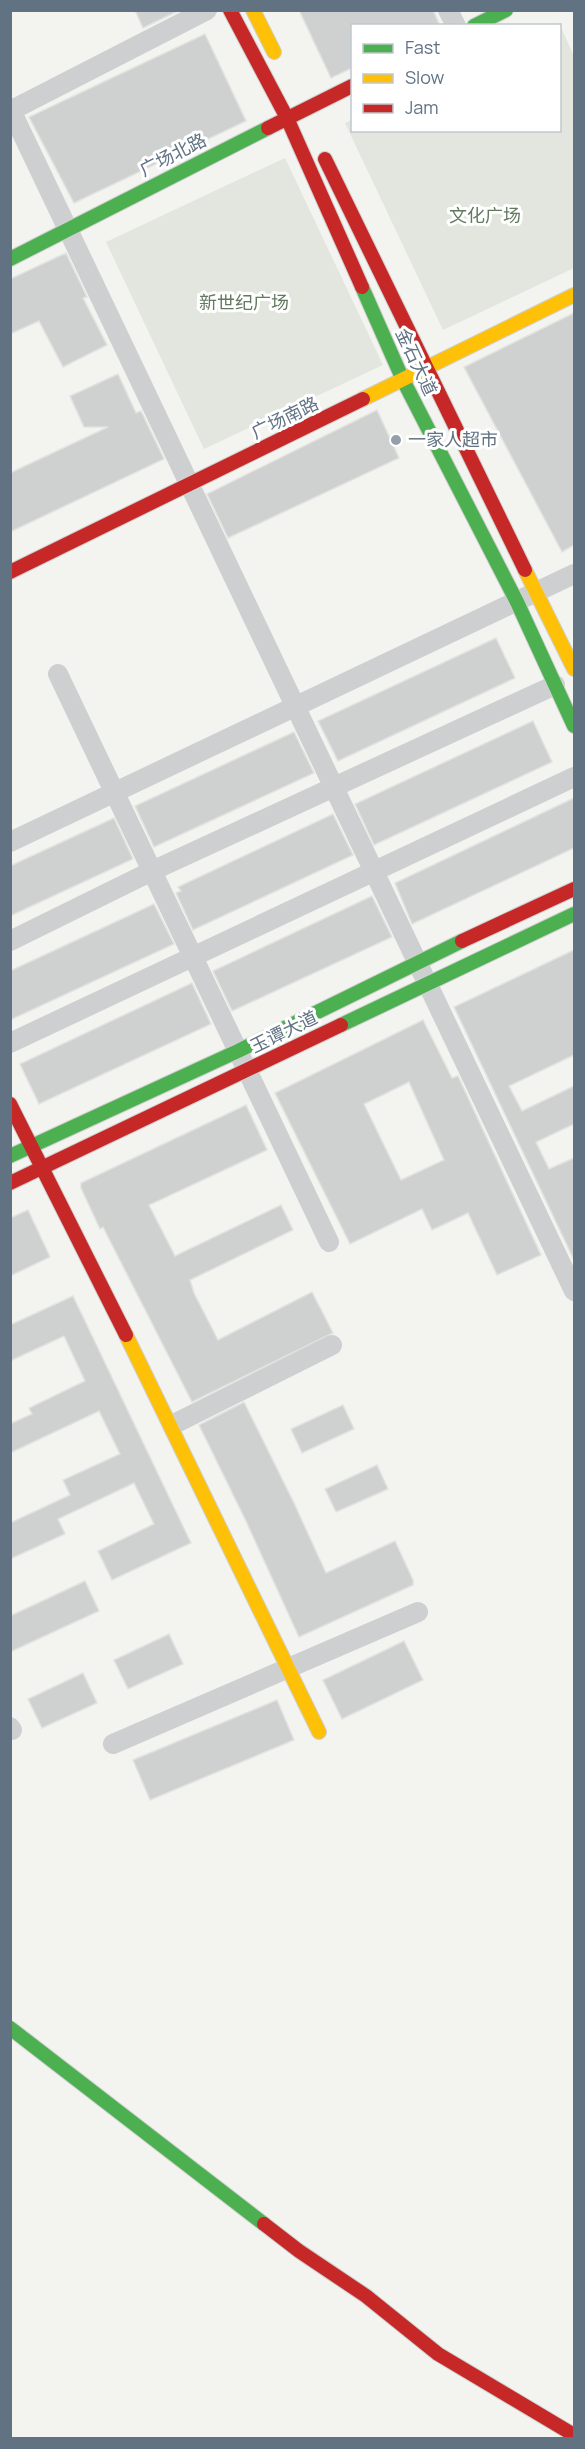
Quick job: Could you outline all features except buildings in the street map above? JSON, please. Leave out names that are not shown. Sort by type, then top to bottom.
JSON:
[{"type":"main road","name":"金石大道","points":[[230,10],[287,118],[403,380],[517,602],[574,726]]},
{"type":"main road","points":[[253,10],[278,61]]},
{"type":"main road","points":[[478,24],[506,10]]},
{"type":"main road","name":"广场北路","points":[[10,259],[351,87]]},
{"type":"main road","name":"金石大道","points":[[318,143],[574,669]]},
{"type":"main road","name":"广场南路","points":[[10,572],[574,296]]},
{"type":"main road","name":"玉谭大道","points":[[10,1156],[574,889]]},
{"type":"main road","name":"玉谭大道","points":[[10,1183],[427,982],[574,914]]},
{"type":"main road","points":[[10,1104],[172,1425],[320,1732]]},
{"type":"main road","points":[[10,2028],[299,2251],[366,2296],[438,2354],[574,2435]]},
{"type":"street","points":[[207,10],[11,110],[574,1291]]},
{"type":"street","points":[[448,10],[455,24]]},
{"type":"street","points":[[10,842],[574,574]]},
{"type":"street","points":[[58,674],[329,1242]]},
{"type":"street","points":[[10,941],[334,786],[555,685]]},
{"type":"street","points":[[10,1043],[574,777]]},
{"type":"street","points":[[172,1425],[332,1345]]},
{"type":"street","points":[[113,1744],[418,1612]]},
{"type":"green space","name":"文化广场","points":[[561,27],[574,56],[574,268],[443,330],[345,123],[351,120],[351,132],[561,132]]},
{"type":"green space","name":"新世纪广场","points":[[285,158],[383,365],[204,449],[106,242]]},
{"type":"traffic: fast","points":[[478,24],[506,10]]},
{"type":"traffic: fast","points":[[10,259],[268,128]]},
{"type":"traffic: fast","points":[[362,287],[403,380],[517,602],[574,726]]},
{"type":"traffic: fast","points":[[341,1025],[574,914]]},
{"type":"traffic: fast","points":[[10,1156],[238,1051],[462,941]]},
{"type":"traffic: fast","points":[[10,2028],[264,2224]]},
{"type":"traffic: slow","points":[[253,10],[274,52]]},
{"type":"traffic: slow","points":[[363,399],[574,295]]},
{"type":"traffic: slow","points":[[525,570],[574,669]]},
{"type":"traffic: slow","points":[[126,1335],[319,1732]]},
{"type":"traffic: jam","points":[[230,10],[287,118],[362,287]]},
{"type":"traffic: jam","points":[[268,128],[351,86]]},
{"type":"traffic: jam","points":[[325,159],[525,570]]},
{"type":"traffic: jam","points":[[10,572],[363,399]]},
{"type":"traffic: jam","points":[[462,941],[574,889]]},
{"type":"traffic: jam","points":[[10,1183],[341,1025]]},
{"type":"traffic: jam","points":[[10,1104],[126,1335]]},
{"type":"traffic: jam","points":[[264,2224],[299,2251],[366,2296],[438,2354],[574,2435]]},
{"type":"place","name":"一家人超市","points":[[396,440]]}]
